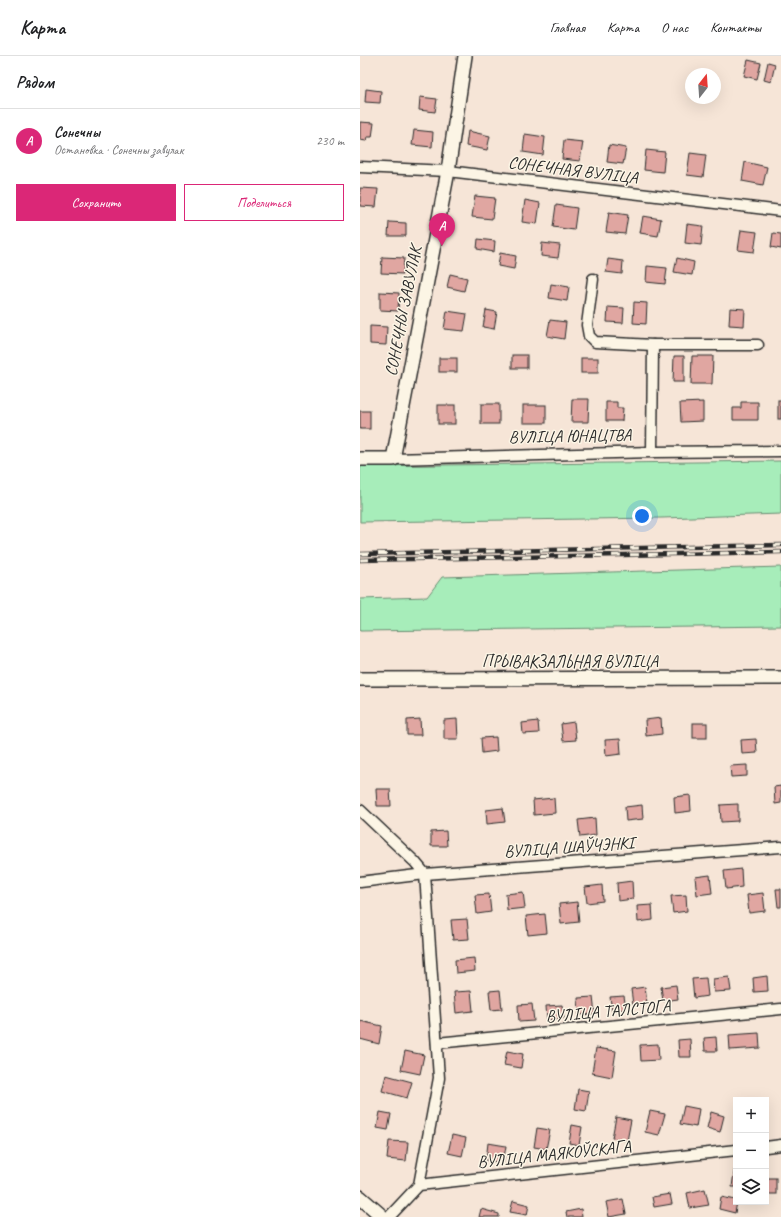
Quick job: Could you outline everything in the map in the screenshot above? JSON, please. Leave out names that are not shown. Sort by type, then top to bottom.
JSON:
[{"type":"street","name":"СОНЕЧНЫ ЗАВУЛАК","points":[[394,459],[448,171],[465,56]]},
{"type":"street","name":"СОНЕЧНАЯ ВУЛІЦА","points":[[360,167],[448,171],[781,210]]},
{"type":"street","points":[[593,278],[587,325],[589,336],[595,342],[653,345],[758,346]]},
{"type":"street","points":[[652,452],[653,345]]},
{"type":"street","name":"ВУЛІЦА ЮНАЦТВА","points":[[360,459],[652,452],[781,451]]},
{"type":"street","name":"ПРЫВАКЗАЛЬНАЯ ВУЛІЦА","points":[[360,679],[781,678]]},
{"type":"street","points":[[360,810],[415,862],[424,874],[438,1043],[439,1078],[419,1185],[389,1217]]},
{"type":"street","name":"ВУЛІЦА ШАЎЧЭНКІ","points":[[360,882],[424,874],[781,847]]},
{"type":"street","name":"ВУЛІЦА ТАЛСТОГА","points":[[438,1043],[781,1009]]},
{"type":"street","points":[[769,1147],[781,1145]]},
{"type":"street","name":"ВУЛІЦА МАЯКОЎСКАГА","points":[[419,1185],[733,1150]]},
{"type":"street","points":[[360,1198],[382,1217]]},
{"type":"green space","points":[[781,461],[781,514],[662,518],[360,522],[360,466]]},
{"type":"green space","points":[[781,567],[781,626],[360,631],[360,599],[427,597],[442,577]]},
{"type":"building","points":[[748,60],[761,63],[757,79],[744,76]]},
{"type":"building","points":[[768,62],[775,64],[771,82],[764,80]]},
{"type":"building","points":[[366,89],[381,91],[380,103],[365,102]]},
{"type":"building","points":[[420,97],[437,99],[435,112],[419,110]]},
{"type":"building","points":[[360,122],[374,123],[372,137],[367,137],[366,141],[360,140]]},
{"type":"building","points":[[414,130],[433,132],[432,147],[412,145]]},
{"type":"building","points":[[468,131],[490,136],[487,150],[466,146]]},
{"type":"building","points":[[525,134],[545,137],[543,155],[523,152]]},
{"type":"building","points":[[564,140],[583,142],[580,161],[562,159]]},
{"type":"building","points":[[609,145],[626,148],[623,164],[607,162]]},
{"type":"building","points":[[646,150],[665,152],[663,172],[644,170]]},
{"type":"building","points":[[690,153],[706,155],[703,177],[687,175]]},
{"type":"building","points":[[745,162],[767,167],[763,185],[742,181]]},
{"type":"building","points":[[360,188],[378,189],[376,207],[360,206]]},
{"type":"building","points":[[475,196],[495,198],[492,219],[472,217]]},
{"type":"building","points":[[525,200],[540,203],[537,224],[522,222]]},
{"type":"building","points":[[556,205],[577,208],[574,230],[553,227]]},
{"type":"building","points":[[609,212],[628,215],[625,234],[606,232]]},
{"type":"building","points":[[643,216],[661,219],[658,236],[640,233]]},
{"type":"building","points":[[389,222],[406,223],[406,236],[388,236]]},
{"type":"building","points":[[687,224],[703,226],[701,245],[685,243]]},
{"type":"building","points":[[741,230],[757,232],[754,252],[738,250]]},
{"type":"building","points":[[773,233],[781,234],[781,249],[771,247]]},
{"type":"building","points":[[478,239],[495,241],[494,252],[477,249]]},
{"type":"building","points":[[542,243],[560,245],[558,258],[541,256]]},
{"type":"building","points":[[500,253],[516,256],[514,269],[498,266]]},
{"type":"building","points":[[382,257],[404,258],[403,274],[381,273]]},
{"type":"building","points":[[677,258],[694,262],[692,275],[674,272]]},
{"type":"building","points":[[608,259],[623,261],[622,274],[606,272]]},
{"type":"building","points":[[647,266],[667,268],[665,284],[646,282]]},
{"type":"building","points":[[450,274],[467,278],[464,291],[447,287]]},
{"type":"building","points":[[551,284],[569,287],[567,301],[549,298]]},
{"type":"building","points":[[380,292],[399,293],[398,311],[380,310]]},
{"type":"building","points":[[634,302],[647,303],[646,324],[633,323]]},
{"type":"building","points":[[608,307],[624,308],[623,323],[607,322]]},
{"type":"building","points":[[730,308],[745,309],[744,326],[729,325]]},
{"type":"building","points":[[486,310],[497,312],[494,329],[483,327]]},
{"type":"building","points":[[447,311],[467,314],[464,331],[444,329]]},
{"type":"building","points":[[550,320],[566,322],[564,339],[547,336]]},
{"type":"building","points":[[370,326],[387,327],[386,345],[370,344]]},
{"type":"building","points":[[512,355],[527,355],[527,368],[512,368]]},
{"type":"building","points":[[674,356],[684,356],[684,382],[673,382]]},
{"type":"building","points":[[692,356],[713,356],[712,384],[691,384]]},
{"type":"building","points":[[439,358],[457,358],[457,372],[439,372]]},
{"type":"building","points":[[581,358],[598,358],[598,373],[581,373]]},
{"type":"building","points":[[572,399],[589,399],[588,422],[571,422]]},
{"type":"building","points":[[778,400],[781,400],[781,419],[778,419]]},
{"type":"building","points":[[606,402],[617,402],[617,408],[623,408],[622,421],[606,421]]},
{"type":"building","points":[[703,402],[703,421],[681,422],[680,403]]},
{"type":"building","points":[[741,402],[758,402],[758,420],[733,420],[733,408],[741,408]]},
{"type":"building","points":[[481,404],[499,404],[499,424],[481,424]]},
{"type":"building","points":[[438,405],[455,405],[455,424],[438,424]]},
{"type":"building","points":[[523,405],[546,405],[546,423],[523,423]]},
{"type":"building","points":[[360,411],[370,411],[370,429],[360,429]]},
{"type":"building","points":[[661,718],[662,734],[646,736],[645,720]]},
{"type":"building","points":[[420,719],[421,735],[407,735],[407,720]]},
{"type":"building","points":[[457,719],[458,739],[444,739],[444,720]]},
{"type":"building","points":[[538,721],[539,733],[523,734],[522,723]]},
{"type":"building","points":[[574,722],[576,740],[563,741],[561,724]]},
{"type":"building","points":[[693,723],[707,723],[707,738],[693,738]]},
{"type":"building","points":[[496,737],[497,751],[482,753],[481,738]]},
{"type":"building","points":[[620,739],[621,754],[606,756],[605,740]]},
{"type":"building","points":[[756,739],[757,753],[742,754],[741,740]]},
{"type":"building","points":[[747,765],[747,776],[731,777],[730,766]]},
{"type":"building","points":[[781,786],[781,803],[775,804],[774,787]]},
{"type":"building","points":[[376,789],[390,789],[391,806],[377,806]]},
{"type":"building","points":[[690,795],[691,811],[675,813],[674,797]]},
{"type":"building","points":[[554,798],[555,813],[534,815],[533,800]]},
{"type":"building","points":[[738,804],[738,821],[721,822],[720,805]]},
{"type":"building","points":[[642,805],[643,819],[626,821],[625,807]]},
{"type":"building","points":[[503,808],[505,822],[487,824],[486,810]]},
{"type":"building","points":[[595,818],[596,835],[580,837],[578,820]]},
{"type":"building","points":[[446,831],[447,846],[431,846],[431,832]]},
{"type":"building","points":[[741,869],[742,887],[726,889],[724,871]]},
{"type":"building","points":[[710,875],[712,893],[697,895],[695,877]]},
{"type":"building","points":[[632,881],[633,899],[618,901],[617,883]]},
{"type":"building","points":[[602,885],[603,901],[587,903],[585,887]]},
{"type":"building","points":[[776,889],[781,889],[781,907],[778,907]]},
{"type":"building","points":[[523,892],[525,908],[507,910],[506,894]]},
{"type":"building","points":[[763,893],[765,911],[749,913],[747,895]]},
{"type":"building","points":[[489,894],[491,912],[477,914],[475,895]]},
{"type":"building","points":[[686,895],[687,911],[673,913],[671,896]]},
{"type":"building","points":[[577,902],[579,922],[561,924],[559,904]]},
{"type":"building","points":[[652,905],[653,920],[638,922],[637,906]]},
{"type":"building","points":[[545,914],[547,933],[528,935],[526,916]]},
{"type":"building","points":[[467,919],[469,939],[453,940],[451,920]]},
{"type":"building","points":[[474,958],[475,971],[456,973],[455,960]]},
{"type":"building","points":[[767,976],[768,991],[754,992],[753,978]]},
{"type":"building","points":[[729,977],[731,991],[714,992],[713,979]]},
{"type":"building","points":[[706,978],[708,996],[694,998],[692,979]]},
{"type":"building","points":[[676,985],[678,999],[663,1001],[661,987]]},
{"type":"building","points":[[645,987],[647,1003],[633,1005],[631,989]]},
{"type":"building","points":[[500,990],[502,1009],[491,1010],[489,991]]},
{"type":"building","points":[[471,991],[473,1011],[456,1013],[454,992]]},
{"type":"building","points":[[624,996],[626,1009],[612,1011],[610,997]]},
{"type":"building","points":[[593,997],[595,1014],[579,1015],[578,998]]},
{"type":"building","points":[[532,1004],[534,1021],[519,1022],[518,1005]]},
{"type":"building","points":[[562,1005],[564,1018],[547,1020],[546,1006]]},
{"type":"building","points":[[360,1021],[382,1026],[379,1044],[360,1039]]},
{"type":"building","points":[[759,1033],[760,1048],[730,1050],[729,1035]]},
{"type":"building","points":[[716,1037],[717,1051],[705,1051],[704,1038]]},
{"type":"building","points":[[690,1039],[691,1057],[679,1057],[678,1040]]},
{"type":"building","points":[[658,1044],[659,1060],[641,1061],[640,1045]]},
{"type":"building","points":[[596,1048],[616,1051],[612,1077],[592,1073]]},
{"type":"building","points":[[405,1051],[424,1055],[420,1074],[401,1070]]},
{"type":"building","points":[[507,1051],[523,1054],[521,1068],[504,1065]]},
{"type":"building","points":[[386,1075],[412,1082],[407,1098],[382,1091]]},
{"type":"building","points":[[578,1089],[589,1091],[586,1111],[575,1109]]},
{"type":"building","points":[[684,1106],[699,1109],[696,1127],[680,1124]]},
{"type":"building","points":[[650,1111],[665,1114],[659,1135],[645,1132]]},
{"type":"building","points":[[380,1112],[391,1114],[388,1130],[377,1128]]},
{"type":"building","points":[[711,1112],[724,1116],[720,1132],[707,1128]]},
{"type":"building","points":[[616,1117],[631,1120],[627,1141],[612,1138]]},
{"type":"building","points":[[572,1125],[582,1127],[579,1145],[569,1143]]},
{"type":"building","points":[[537,1128],[550,1130],[546,1149],[534,1147]]},
{"type":"building","points":[[452,1135],[466,1138],[462,1156],[448,1153]]},
{"type":"building","points":[[389,1141],[408,1142],[406,1161],[387,1159]]},
{"type":"building","points":[[488,1143],[506,1146],[503,1163],[486,1160]]},
{"type":"building","points":[[769,1178],[776,1178],[776,1194],[769,1194]]},
{"type":"building","points":[[705,1189],[709,1205],[690,1208],[687,1193]]},
{"type":"building","points":[[670,1194],[672,1204],[654,1207],[652,1197]]},
{"type":"building","points":[[721,1197],[733,1199],[733,1205],[736,1205],[735,1213],[719,1209]]},
{"type":"building","points":[[623,1199],[626,1214],[609,1217],[606,1202]]},
{"type":"building","points":[[513,1201],[529,1205],[527,1215],[510,1212]]},
{"type":"building","points":[[481,1209],[499,1214],[499,1217],[479,1217]]},
{"type":"building","points":[[581,1209],[582,1217],[567,1217],[566,1212]]},
{"type":"railway","points":[[360,554],[781,545]]},
{"type":"railway","points":[[360,560],[781,552]]},
{"type":"place","name":"Сонечны","points":[[442,246]]}]
